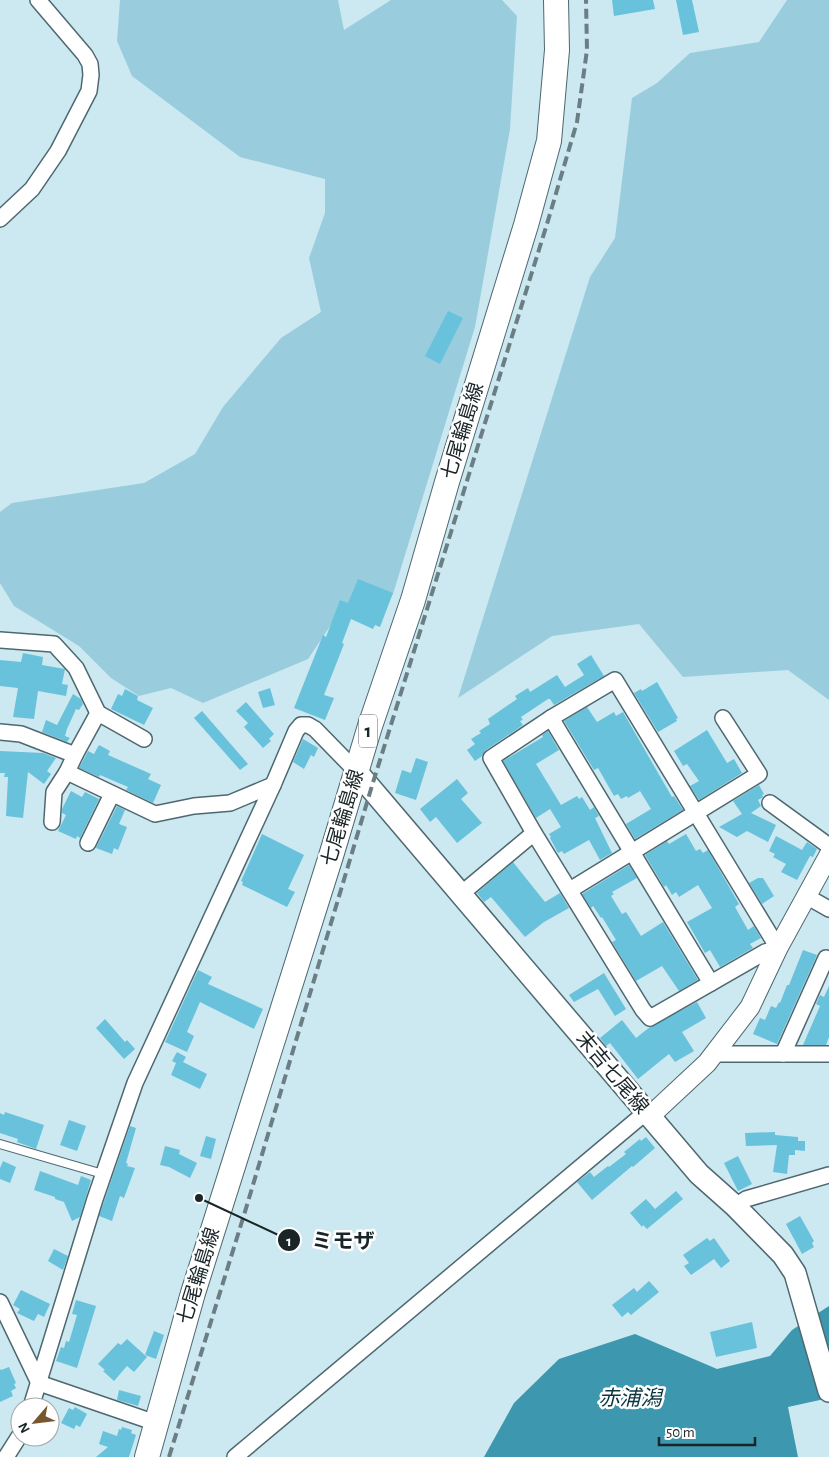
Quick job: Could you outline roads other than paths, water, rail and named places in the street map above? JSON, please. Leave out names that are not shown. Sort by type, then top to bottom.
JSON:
[{"type":"main road","name":"七尾輪島線","points":[[146,1457],[193,1293],[370,726],[412,600],[508,289],[549,141],[557,50],[556,0]]},
{"type":"main road","name":"末吉七尾線","points":[[356,772],[699,1174],[735,1206],[783,1255],[795,1273],[829,1392]]},
{"type":"street","points":[[0,219],[32,189],[58,151],[89,91],[91,70],[85,55],[38,0]]},
{"type":"street","points":[[0,640],[54,644],[76,668],[98,713],[144,739]]},
{"type":"street","points":[[614,680],[778,948],[765,952],[650,1018],[643,1010],[534,833],[491,758],[614,680]]},
{"type":"street","points":[[52,822],[54,792],[98,713]]},
{"type":"street","points":[[552,718],[712,982]]},
{"type":"street","points":[[570,890],[759,774],[723,718]]},
{"type":"street","points":[[34,1397],[104,1174],[135,1083],[273,786],[296,731],[301,724],[315,729],[356,772]]},
{"type":"street","points":[[0,732],[21,734],[75,755]]},
{"type":"street","points":[[66,772],[155,814],[194,806],[230,803],[273,786]]},
{"type":"street","points":[[88,843],[112,794]]},
{"type":"street","points":[[770,803],[829,846]]},
{"type":"street","points":[[461,894],[534,833]]},
{"type":"street","points":[[235,1457],[647,1115],[707,1062],[750,1007],[778,948],[829,855]]},
{"type":"street","points":[[806,896],[828,905]]},
{"type":"street","points":[[783,1054],[826,958]]},
{"type":"street","points":[[714,1054],[829,1054]]},
{"type":"street","points":[[735,1206],[746,1200],[829,1175]]},
{"type":"street","points":[[0,1302],[39,1383],[156,1424]]},
{"type":"lane","points":[[0,1144],[104,1174]]},
{"type":"water","name":"赤浦潟","points":[[829,1306],[829,1398],[788,1407],[798,1457],[484,1457],[514,1403],[559,1359],[635,1334],[717,1369],[770,1356],[792,1330]]},
{"type":"railway","points":[[169,1457],[244,1215],[371,789],[577,122],[587,50],[586,0]]},
{"type":"place","name":"ミモザ","points":[[199,1198]]}]
